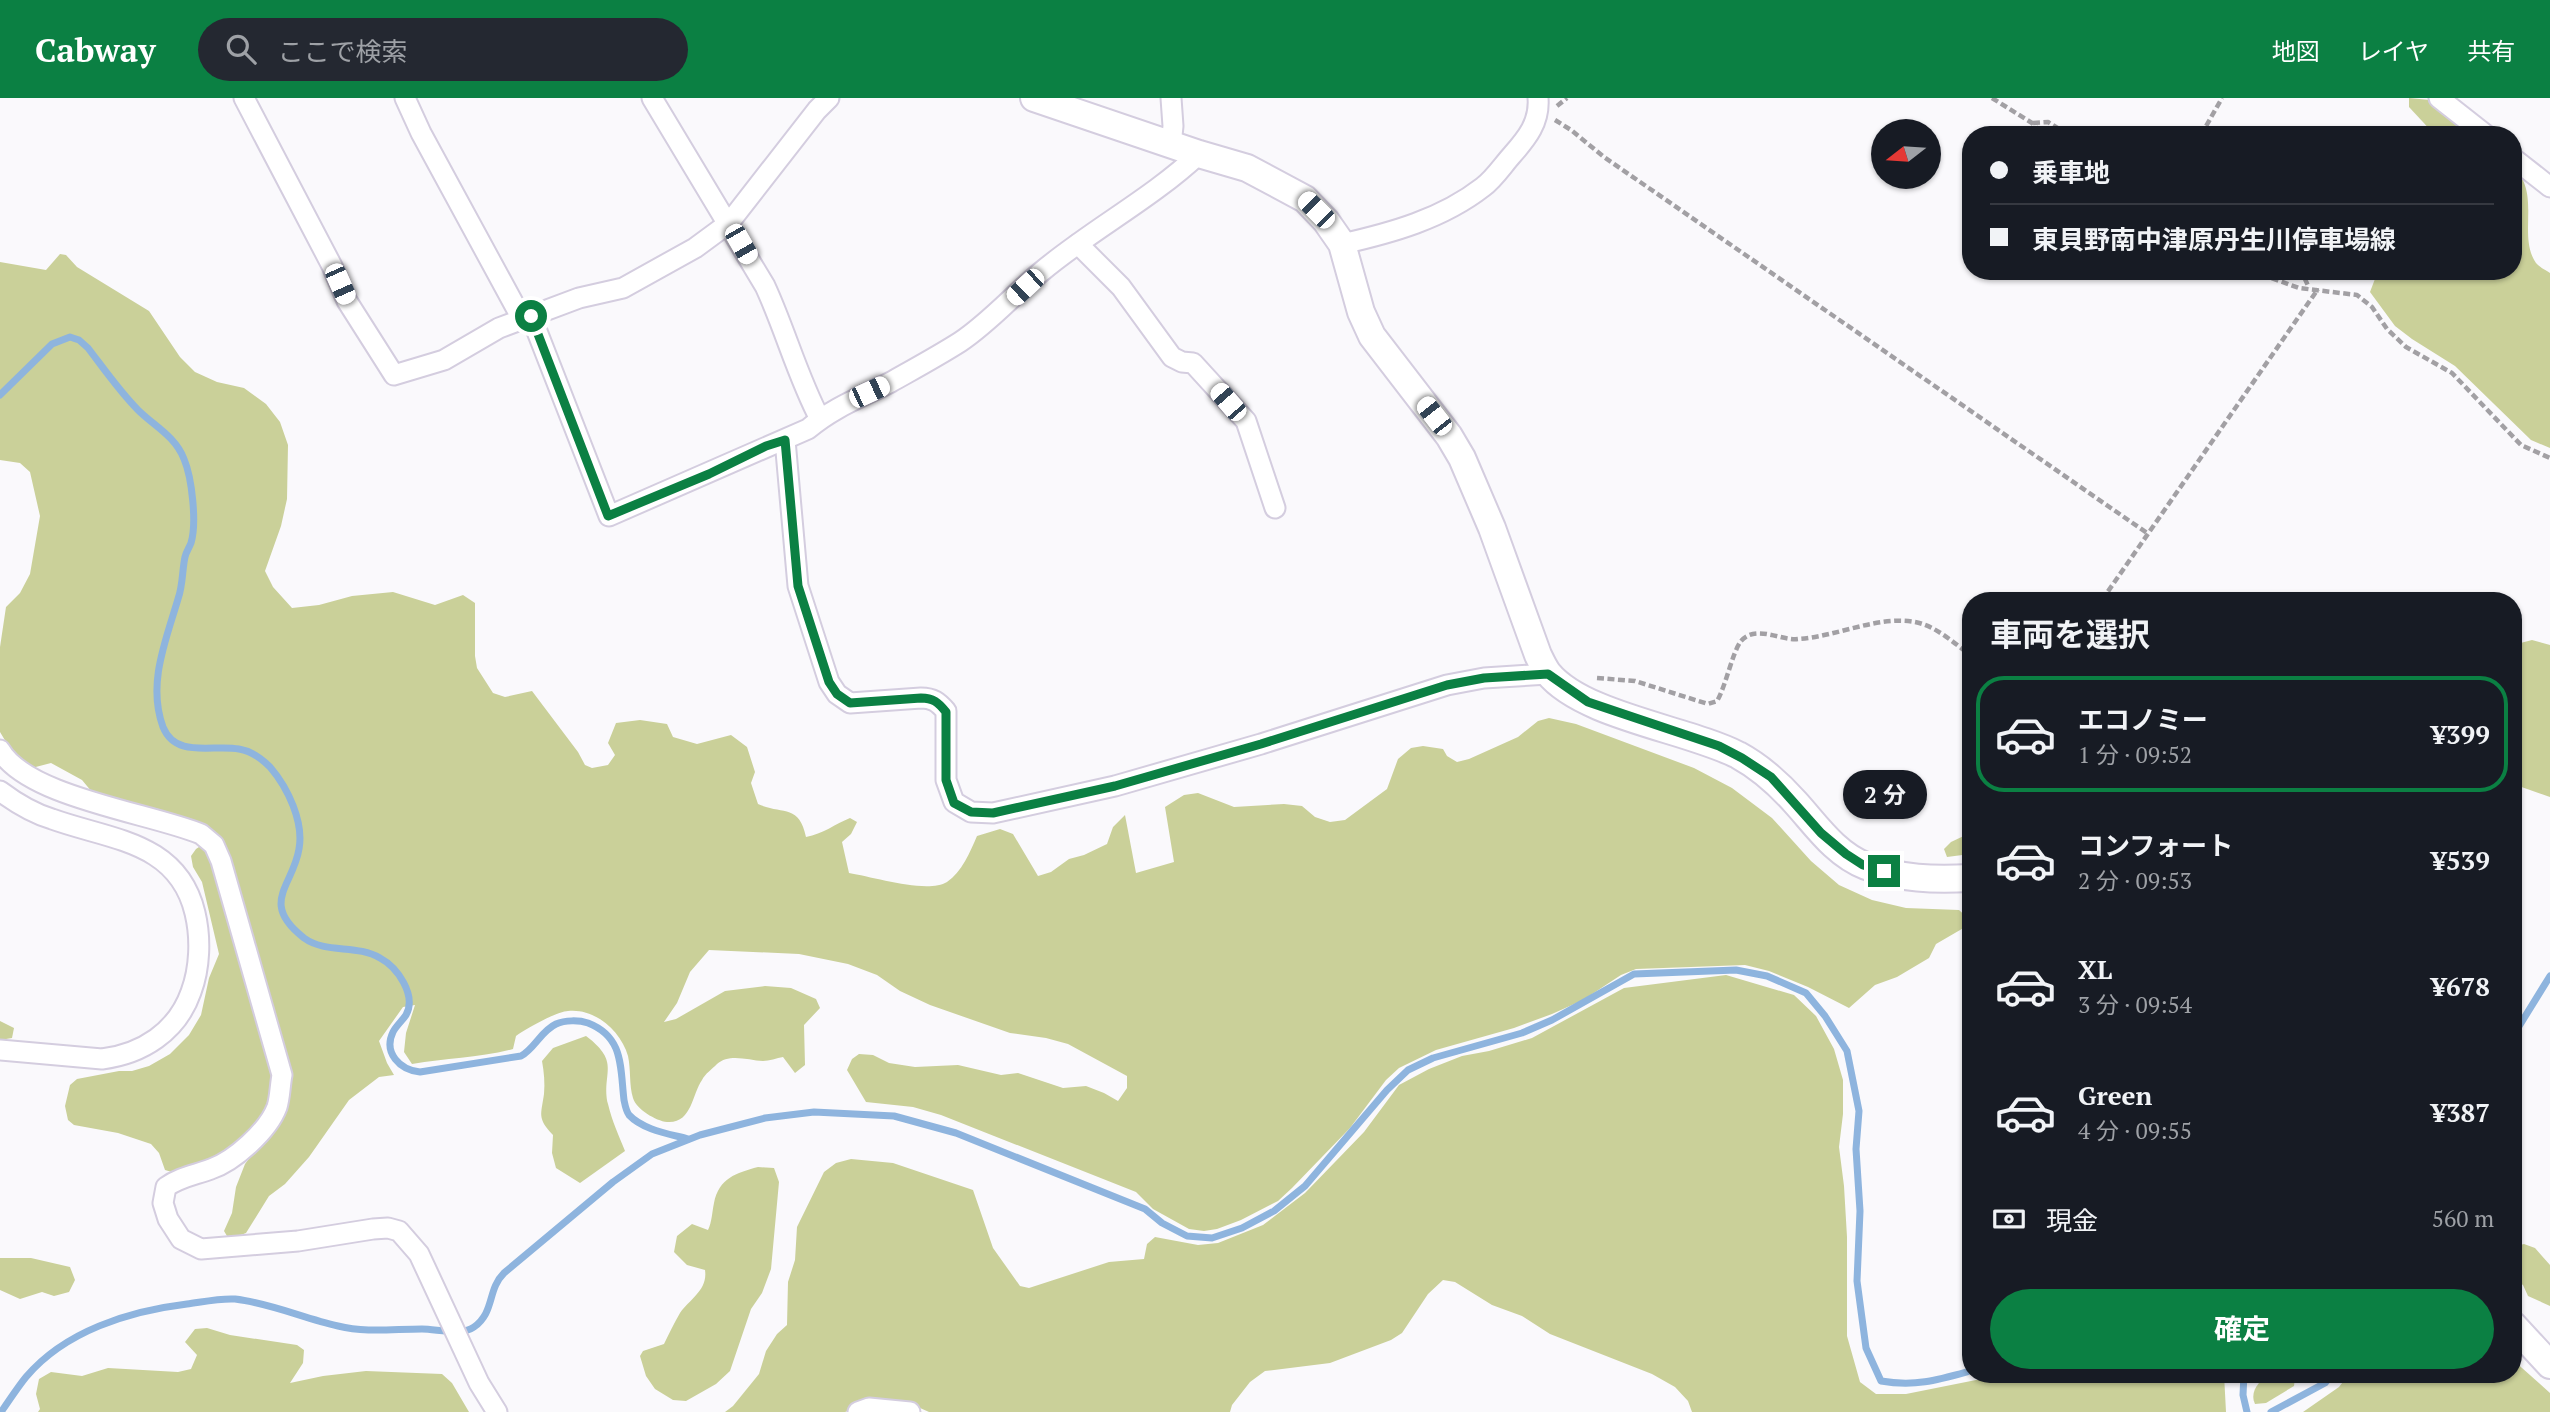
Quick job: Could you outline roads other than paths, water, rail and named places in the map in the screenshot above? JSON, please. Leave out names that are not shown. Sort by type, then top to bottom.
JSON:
[{"type":"main road","points":[[1034,98],[1247,168],[1305,199],[1326,220],[1342,244],[1372,336],[1449,436],[1462,458],[1492,528],[1538,655],[1548,674],[1588,702],[1719,746],[1742,758],[1771,777],[1821,833],[1863,865],[1905,878],[1962,878]]},
{"type":"main road","points":[[2522,1334],[2550,1365]]},
{"type":"street","points":[[244,98],[348,302],[394,375],[444,360],[499,328],[595,293],[623,288],[695,248],[729,223],[829,98]]},
{"type":"street","points":[[405,98],[526,318],[608,516],[808,429],[836,408],[890,382],[978,330],[1040,272],[1124,209],[1171,180],[1199,154]]},
{"type":"street","points":[[652,98],[765,286],[820,419]]},
{"type":"street","points":[[1171,98],[1171,145]]},
{"type":"street","points":[[2439,98],[2475,126]]},
{"type":"street","points":[[1342,244],[1412,225],[1454,207],[1485,186],[1533,128],[1538,105]]},
{"type":"street","points":[[2522,166],[2550,187]]},
{"type":"street","points":[[1078,243],[1121,287],[1172,357],[1193,363],[1245,421],[1275,508]]},
{"type":"street","points":[[785,440],[798,586],[829,682],[837,694],[850,703],[921,698],[931,698],[939,703],[946,712],[946,780],[954,803],[971,812],[1005,811],[1115,786],[1261,744],[1447,685],[1484,678],[1548,674]]},
{"type":"street","points":[[0,750],[15,768],[44,784],[93,802],[201,834],[214,845],[221,861],[282,1075],[277,1108],[261,1132],[241,1151],[213,1169],[175,1180],[166,1187],[163,1203],[168,1219],[181,1239],[201,1249],[298,1241],[388,1228],[399,1231],[419,1254],[479,1382],[497,1412]]},
{"type":"street","points":[[0,791],[22,807],[51,819],[137,845],[171,867],[192,901],[198,925],[199,947],[196,972],[184,1008],[164,1034],[145,1046],[116,1058],[102,1059],[0,1050]]},
{"type":"street","points":[[858,1412],[869,1408],[910,1412]]},
{"type":"waterway","points":[[0,395],[52,344],[70,337],[79,340],[88,348],[131,403],[170,438],[180,451],[189,477],[194,524],[191,543],[185,557],[180,594],[160,662],[157,695],[163,727],[169,737],[186,747],[248,751],[277,775],[297,817],[300,839],[296,862],[282,894],[283,915],[291,926],[313,943],[371,954],[386,962],[399,975],[407,991],[409,1007],[390,1040],[395,1059],[406,1068],[420,1072],[521,1056],[556,1024],[568,1021],[588,1023],[600,1029],[614,1045],[629,1115],[649,1128],[688,1139]]},
{"type":"waterway","points":[[1,1412],[26,1377],[59,1347],[99,1326],[165,1307],[235,1299],[348,1328],[456,1332],[469,1330],[485,1315],[495,1286],[504,1273],[613,1182],[652,1154],[700,1135],[765,1118],[814,1112],[894,1116],[956,1133],[1145,1209],[1162,1223],[1187,1236],[1212,1238],[1242,1228],[1274,1211],[1305,1186],[1387,1090],[1408,1070],[1433,1058],[1522,1033],[1552,1020],[1634,974],[1736,970],[1767,976],[1806,993],[1825,1016],[1847,1051],[1859,1111],[1856,1149],[1860,1211],[1857,1281],[1866,1348],[1881,1381],[1916,1383],[1962,1373]]},
{"type":"waterway","points":[[2522,1021],[2550,976]]},
{"type":"waterway","points":[[2244,1383],[2247,1412]]},
{"type":"waterway","points":[[2271,1412],[2325,1383]]}]
